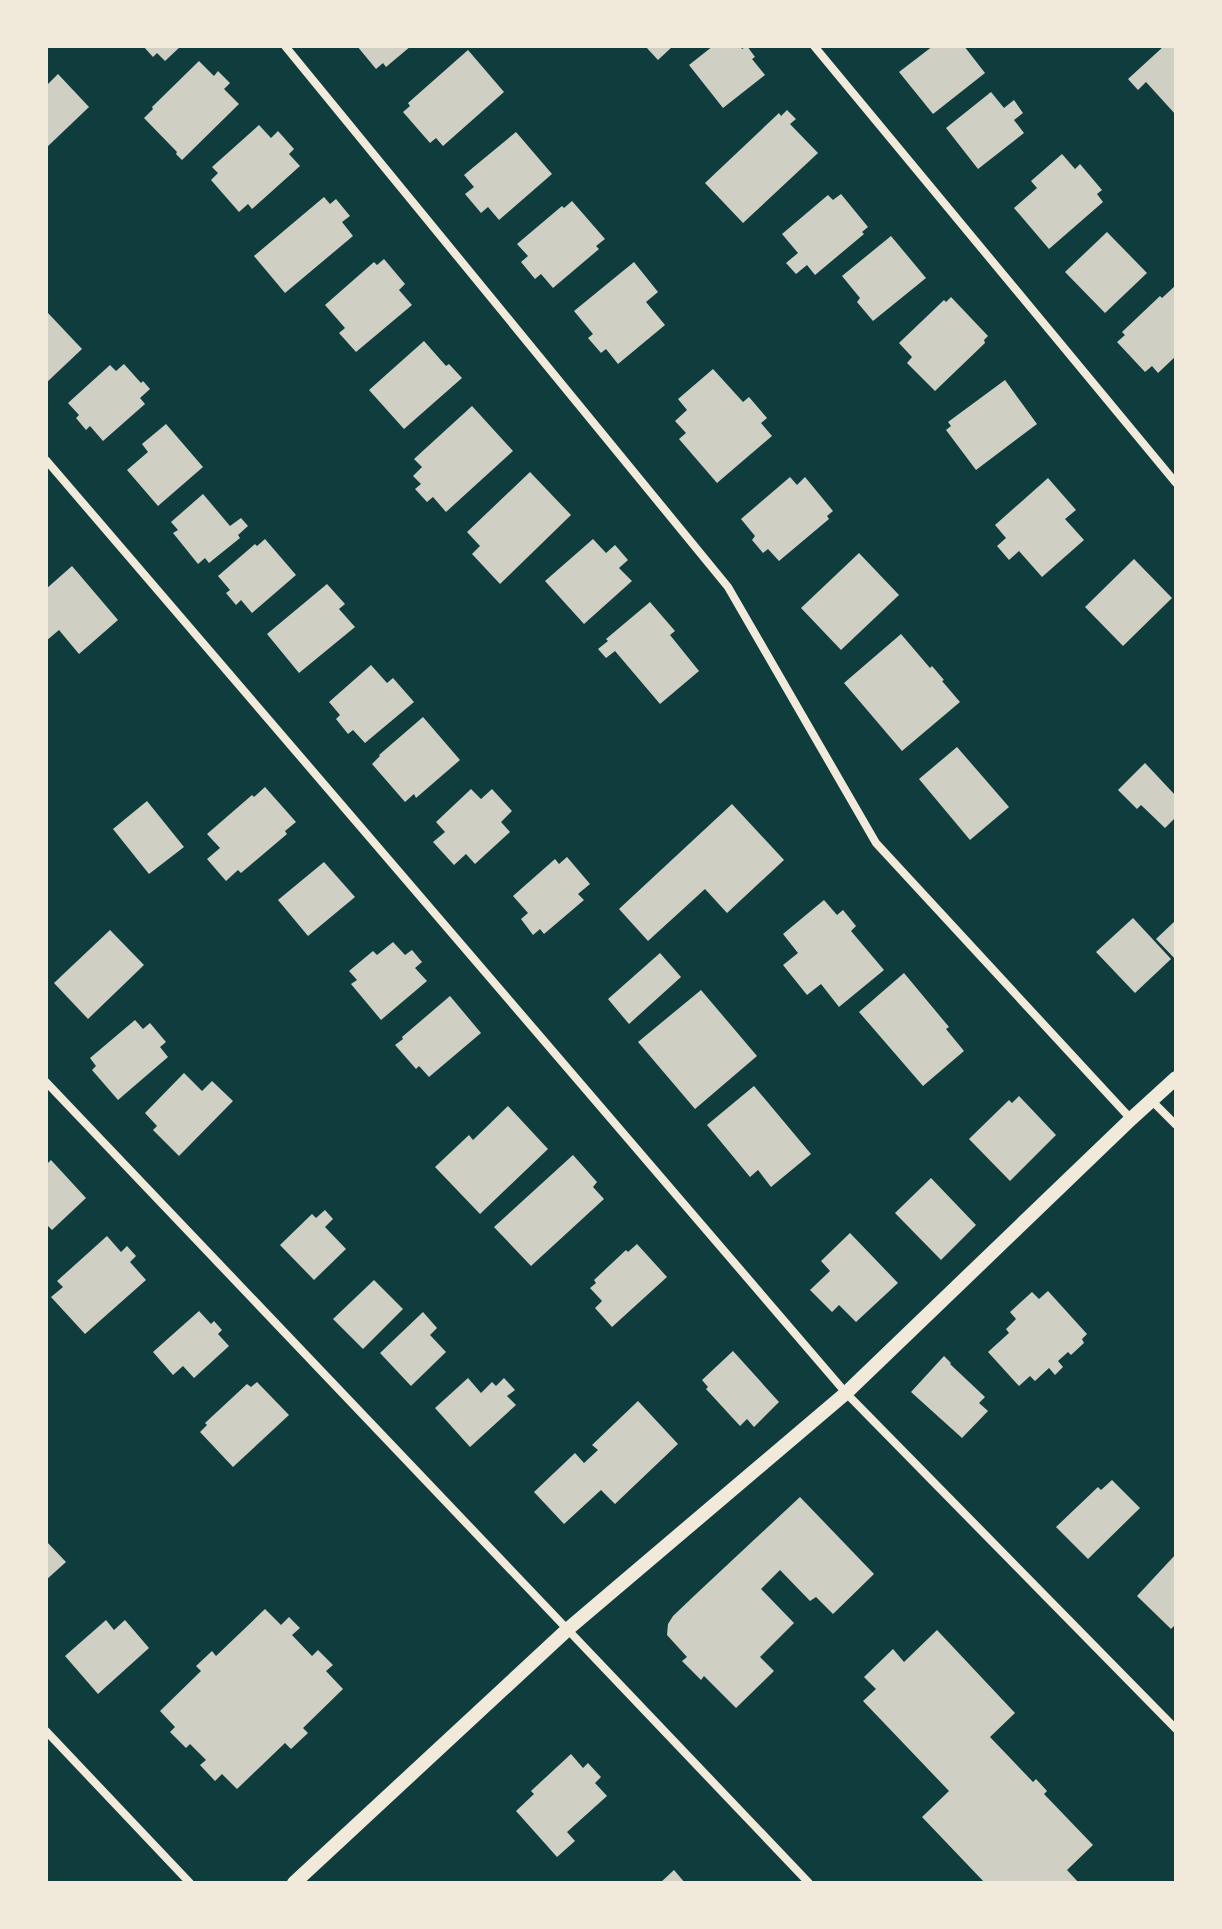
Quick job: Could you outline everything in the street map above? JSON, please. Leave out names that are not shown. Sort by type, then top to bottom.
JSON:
[{"type":"street","points":[[285,46],[728,587],[876,843],[1131,1119]]},
{"type":"street","points":[[814,46],[1176,483]]},
{"type":"street","points":[[46,460],[846,1393],[1176,1729]]},
{"type":"street","points":[[294,1883],[568,1629],[846,1393],[1176,1078]]},
{"type":"street","points":[[46,1082],[809,1883]]},
{"type":"street","points":[[1151,1100],[1176,1125]]},
{"type":"street","points":[[46,1731],[190,1883]]},
{"type":"building","points":[[143,46],[181,46],[165,61],[157,53],[153,57]]},
{"type":"building","points":[[357,46],[411,46],[386,67],[383,63],[376,69]]},
{"type":"building","points":[[645,46],[673,46],[658,60]]},
{"type":"building","points":[[713,46],[740,46],[742,49],[747,46],[755,57],[752,59],[765,75],[723,108],[689,65]]},
{"type":"building","points":[[933,46],[964,46],[985,73],[933,114],[899,72]]},
{"type":"building","points":[[1164,46],[1176,46],[1176,115],[1146,82],[1138,90],[1128,79]]},
{"type":"building","points":[[468,50],[504,92],[443,146],[436,138],[430,143],[403,112],[410,106],[408,103]]},
{"type":"building","points":[[199,61],[214,76],[218,71],[230,83],[224,89],[239,104],[182,160],[144,118]]},
{"type":"building","points":[[58,74],[89,107],[46,148],[46,86]]},
{"type":"building","points":[[991,92],[1004,108],[1014,100],[1023,113],[1014,120],[1024,133],[978,169],[946,128]]},
{"type":"building","points":[[787,110],[796,119],[790,124],[818,153],[743,223],[705,183],[779,113],[781,116]]},
{"type":"building","points":[[259,125],[271,138],[278,131],[294,149],[289,154],[300,166],[252,209],[248,204],[239,212],[211,180],[218,173],[212,167]]},
{"type":"building","points":[[516,132],[552,174],[499,220],[488,207],[481,213],[465,194],[474,187],[464,175]]},
{"type":"building","points":[[1062,154],[1075,169],[1080,164],[1102,190],[1097,194],[1103,202],[1049,249],[1014,208],[1037,188],[1031,181]]},
{"type":"building","points":[[841,194],[868,227],[862,232],[864,234],[815,275],[807,265],[796,274],[786,263],[798,253],[782,234],[828,195],[833,200]]},
{"type":"building","points":[[324,197],[330,204],[336,199],[350,216],[342,222],[353,236],[285,293],[254,256]]},
{"type":"building","points":[[572,201],[605,239],[596,246],[599,249],[553,288],[541,274],[535,279],[521,262],[528,256],[517,244]]},
{"type":"building","points":[[1107,232],[1147,273],[1105,313],[1065,272]]},
{"type":"building","points":[[891,236],[926,278],[873,321],[842,276]]},
{"type":"building","points":[[384,259],[405,284],[399,290],[412,305],[356,352],[339,333],[345,328],[325,305],[374,262],[377,265]]},
{"type":"building","points":[[634,262],[658,292],[646,302],[665,325],[618,364],[606,349],[601,353],[588,338],[593,334],[574,311]]},
{"type":"building","points":[[1176,285],[1176,356],[1158,373],[1152,366],[1145,372],[1117,342],[1125,335],[1122,332]]},
{"type":"building","points":[[951,297],[988,336],[985,343],[935,391],[907,363],[912,357],[899,343]]},
{"type":"building","points":[[46,314],[82,349],[46,383]]},
{"type":"building","points":[[424,341],[446,366],[449,364],[462,378],[404,429],[369,390]]},
{"type":"building","points":[[124,364],[150,389],[140,398],[145,404],[103,441],[90,426],[86,430],[76,418],[79,415],[68,403],[110,365],[116,371]]},
{"type":"building","points":[[713,369],[743,402],[749,397],[767,418],[761,423],[772,436],[717,483],[679,439],[686,433],[675,421],[687,410],[678,399]]},
{"type":"building","points":[[1005,380],[1037,424],[976,470],[946,430],[951,426],[948,422]]},
{"type":"building","points":[[472,406],[513,451],[446,512],[433,497],[427,502],[415,489],[421,484],[413,476],[422,467],[414,459]]},
{"type":"building","points":[[166,424],[203,467],[158,506],[127,470],[148,452],[142,444]]},
{"type":"building","points":[[530,472],[571,515],[500,584],[472,554],[480,546],[467,532]]},
{"type":"building","points":[[790,477],[797,485],[805,477],[833,511],[827,516],[829,519],[779,561],[768,549],[763,553],[752,540],[755,536],[741,519]]},
{"type":"building","points":[[1048,478],[1076,510],[1065,519],[1084,540],[1042,577],[1019,551],[1009,560],[997,546],[1006,538],[995,525]]},
{"type":"building","points":[[203,494],[230,526],[241,518],[248,526],[238,535],[240,538],[209,563],[205,558],[198,564],[173,533],[178,530],[171,522]]},
{"type":"building","points":[[265,539],[296,575],[252,613],[241,600],[236,605],[226,593],[230,590],[218,576]]},
{"type":"building","points":[[593,539],[606,553],[615,545],[628,560],[619,568],[632,581],[584,624],[545,581]]},
{"type":"building","points":[[859,553],[899,595],[841,650],[801,608]]},
{"type":"building","points":[[1134,559],[1172,598],[1123,646],[1085,607]]},
{"type":"building","points":[[72,566],[118,620],[79,654],[59,630],[46,641],[46,589]]},
{"type":"building","points":[[327,584],[345,604],[339,609],[355,627],[299,673],[267,634]]},
{"type":"building","points":[[650,602],[675,631],[670,635],[699,671],[660,704],[615,651],[606,658],[598,649]]},
{"type":"building","points":[[901,634],[930,668],[932,666],[960,702],[902,751],[844,683]]},
{"type":"building","points":[[371,665],[387,683],[393,678],[414,702],[365,743],[353,730],[348,734],[336,719],[340,715],[329,702]]},
{"type":"building","points":[[423,717],[460,760],[416,798],[414,794],[405,802],[372,764]]},
{"type":"building","points":[[957,747],[1009,807],[970,840],[919,779]]},
{"type":"building","points":[[1145,763],[1176,796],[1176,817],[1165,828],[1141,805],[1137,809],[1118,790]]},
{"type":"building","points":[[265,787],[296,822],[285,831],[287,834],[241,873],[238,870],[226,881],[207,859],[220,848],[207,834]]},
{"type":"building","points":[[471,789],[481,799],[492,789],[512,811],[501,822],[510,832],[475,864],[466,854],[454,865],[433,842],[445,832],[436,822]]},
{"type":"building","points":[[147,801],[184,847],[149,874],[113,829]]},
{"type":"building","points":[[732,804],[784,860],[727,913],[705,889],[648,941],[619,909]]},
{"type":"building","points":[[567,857],[590,884],[578,894],[584,900],[544,934],[540,929],[533,935],[521,919],[528,913],[513,896],[555,859],[559,864]]},
{"type":"building","points":[[324,862],[355,897],[308,936],[278,900]]},
{"type":"building","points":[[824,900],[837,915],[843,910],[856,926],[851,931],[884,970],[839,1007],[821,984],[807,995],[783,965],[798,953],[783,934]]},
{"type":"building","points":[[1133,918],[1171,959],[1135,993],[1096,952]]},
{"type":"building","points":[[1176,920],[1176,960],[1156,939]]},
{"type":"building","points":[[110,930],[144,965],[88,1019],[54,983]]},
{"type":"building","points":[[393,942],[405,955],[412,950],[422,962],[415,968],[427,981],[381,1020],[351,984],[357,980],[349,971],[373,951],[377,955]]},
{"type":"building","points":[[660,953],[681,977],[629,1024],[608,999]]},
{"type":"building","points":[[904,973],[949,1027],[946,1029],[964,1051],[923,1086],[859,1012]]},
{"type":"building","points":[[701,990],[757,1056],[695,1109],[638,1042]]},
{"type":"building","points":[[450,996],[481,1033],[429,1077],[419,1066],[416,1069],[395,1045]]},
{"type":"building","points":[[135,1020],[143,1029],[150,1023],[166,1042],[160,1047],[168,1057],[118,1100],[92,1070],[96,1066],[90,1058]]},
{"type":"building","points":[[184,1073],[202,1091],[212,1081],[233,1101],[179,1156],[153,1130],[157,1126],[145,1113]]},
{"type":"building","points":[[754,1086],[811,1154],[771,1187],[758,1170],[750,1177],[707,1125]]},
{"type":"building","points":[[1019,1096],[1056,1135],[1010,1181],[969,1139],[1009,1100],[1012,1103]]},
{"type":"building","points":[[508,1106],[548,1149],[480,1214],[435,1167],[469,1135],[473,1140]]},
{"type":"building","points":[[573,1155],[597,1182],[593,1187],[604,1199],[531,1266],[494,1227]]},
{"type":"building","points":[[51,1160],[86,1198],[52,1230],[46,1224],[46,1165]]},
{"type":"building","points":[[931,1178],[976,1225],[941,1260],[895,1213]]},
{"type":"building","points":[[325,1210],[333,1219],[325,1227],[346,1249],[314,1280],[280,1245],[312,1214],[316,1218]]},
{"type":"building","points":[[850,1233],[898,1283],[856,1322],[839,1305],[832,1312],[810,1290],[830,1271],[821,1261]]},
{"type":"building","points":[[107,1236],[121,1252],[127,1246],[136,1256],[130,1262],[146,1280],[85,1334],[51,1297],[63,1287],[57,1281]]},
{"type":"building","points":[[637,1244],[667,1277],[612,1327],[595,1308],[602,1301],[590,1288],[596,1283],[594,1280],[626,1250],[628,1252]]},
{"type":"building","points":[[374,1280],[403,1309],[363,1349],[333,1319]]},
{"type":"building","points":[[1048,1291],[1087,1334],[1082,1339],[1084,1343],[1071,1355],[1068,1352],[1058,1361],[1063,1367],[1055,1375],[1049,1368],[1035,1381],[1030,1376],[1019,1386],[988,1352],[1009,1333],[1006,1329],[1016,1319],[1010,1312],[1032,1292],[1039,1299]]},
{"type":"building","points":[[199,1311],[222,1330],[218,1334],[229,1346],[194,1378],[183,1366],[173,1375],[153,1352]]},
{"type":"building","points":[[423,1312],[437,1328],[430,1335],[446,1352],[411,1386],[380,1353]]},
{"type":"building","points":[[733,1351],[779,1402],[754,1427],[747,1419],[740,1426],[706,1389],[708,1387],[702,1380]]},
{"type":"building","points":[[944,1356],[985,1397],[979,1403],[988,1411],[962,1438],[911,1392]]},
{"type":"building","points":[[468,1378],[481,1393],[492,1382],[496,1386],[504,1378],[515,1390],[507,1396],[516,1405],[470,1447],[435,1408]]},
{"type":"building","points":[[257,1382],[289,1415],[233,1467],[200,1432],[207,1425],[205,1423],[247,1384],[251,1387]]},
{"type":"building","points":[[638,1401],[678,1444],[615,1504],[601,1490],[564,1524],[534,1492],[575,1453],[584,1463],[598,1450],[592,1445]]},
{"type":"building","points":[[1112,1480],[1140,1508],[1088,1559],[1056,1527],[1098,1487],[1101,1490]]},
{"type":"building","points":[[800,1497],[874,1574],[833,1614],[816,1597],[810,1601],[780,1570],[761,1589],[794,1623],[760,1657],[774,1671],[736,1708],[704,1676],[701,1680],[682,1661],[687,1657],[667,1635],[668,1624]]},
{"type":"building","points":[[46,1541],[66,1562],[46,1580]]},
{"type":"building","points":[[1176,1554],[1176,1624],[1171,1629],[1137,1596]]},
{"type":"building","points":[[265,1609],[281,1625],[289,1617],[300,1628],[292,1635],[312,1656],[318,1650],[333,1665],[326,1671],[343,1689],[303,1728],[308,1733],[291,1749],[285,1743],[237,1789],[222,1774],[215,1781],[200,1765],[206,1760],[190,1744],[186,1748],[170,1732],[175,1727],[160,1711],[201,1671],[196,1666],[212,1651],[216,1656]]},
{"type":"building","points":[[106,1620],[114,1630],[125,1620],[149,1648],[98,1694],[65,1656]]},
{"type":"building","points":[[937,1630],[1015,1713],[990,1737],[1033,1782],[1036,1779],[1047,1791],[1044,1794],[1093,1845],[1067,1870],[1079,1883],[985,1883],[922,1817],[949,1791],[863,1701],[876,1689],[864,1677],[893,1649],[904,1662]]},
{"type":"building","points":[[571,1754],[583,1768],[588,1763],[601,1777],[595,1783],[607,1796],[567,1832],[575,1841],[557,1857],[516,1811],[534,1794],[531,1791]]},
{"type":"building","points":[[674,1870],[685,1883],[660,1883]]}]
